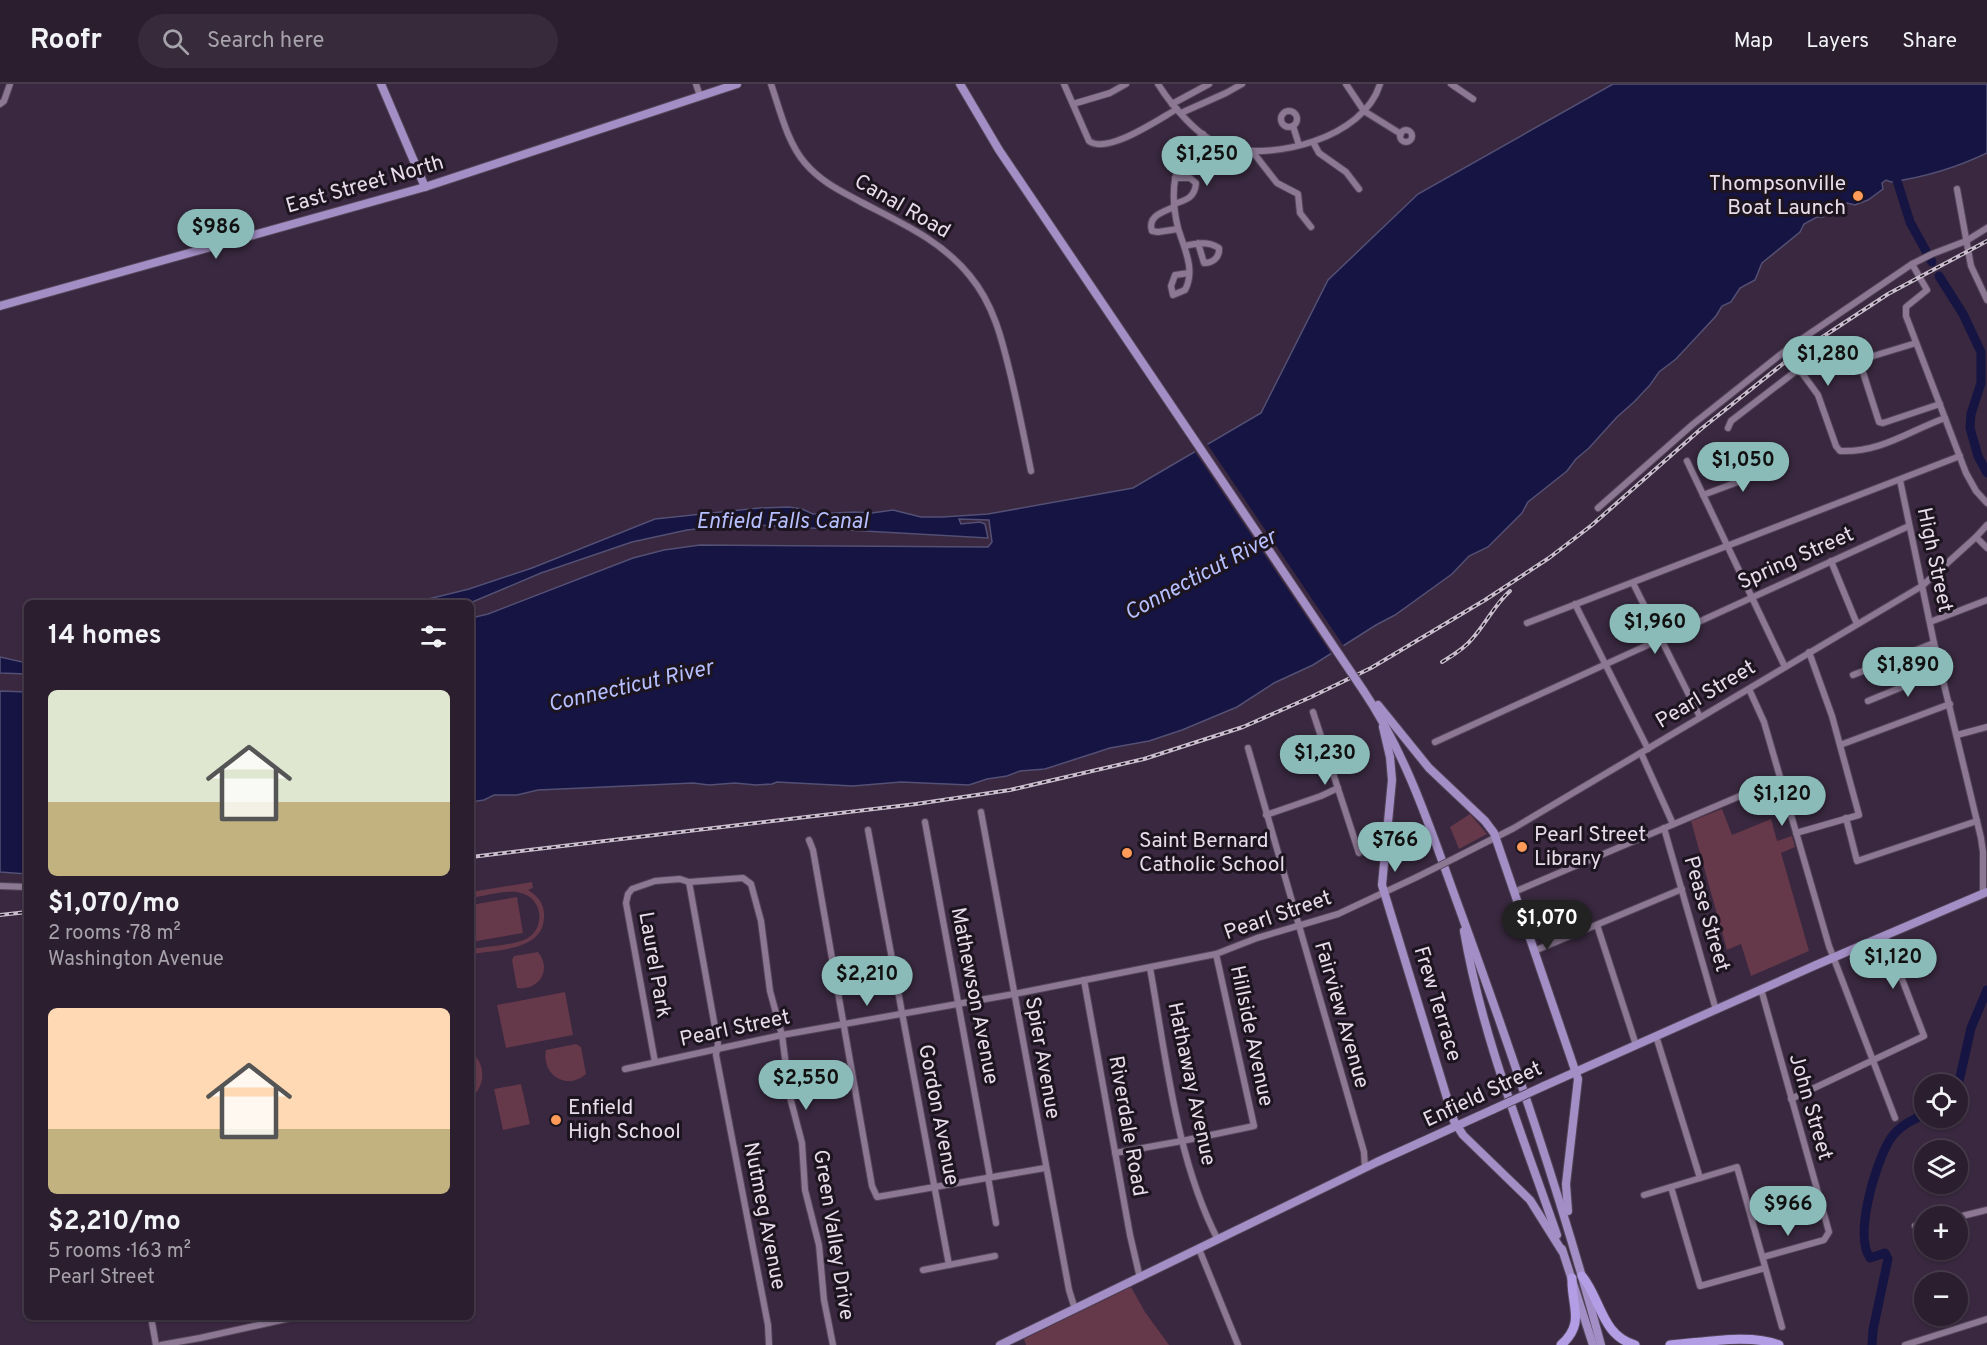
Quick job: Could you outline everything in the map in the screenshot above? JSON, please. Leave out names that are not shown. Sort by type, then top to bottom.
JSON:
[{"type":"highway","points":[[1582,1275],[1611,1330],[1621,1339],[1635,1345]]},
{"type":"highway","points":[[1561,1345],[1571,1333],[1576,1320],[1572,1278]]},
{"type":"highway","points":[[1670,1345],[1751,1340],[1767,1341],[1779,1345]]},
{"type":"main road","points":[[381,84],[425,187]]},
{"type":"main road","name":"East Street North","points":[[0,306],[425,187],[736,84]]},
{"type":"main road","points":[[960,84],[989,136],[1382,720],[1414,785],[1537,1131],[1569,1229],[1601,1345]]},
{"type":"main road","points":[[1364,692],[1376,703],[1436,776],[1489,825],[1496,838],[1578,1084],[1566,1184],[1569,1229]]},
{"type":"main road","name":"Frew Terrace","points":[[1382,720],[1390,757],[1392,780],[1382,879],[1384,892],[1456,1126]]},
{"type":"main road","name":"Enfield Street","points":[[1000,1345],[1494,1108],[1834,957],[1985,893]]},
{"type":"main road","points":[[1461,915],[1486,1030],[1593,1345]]},
{"type":"main road","points":[[1456,1126],[1530,1200],[1562,1251]]},
{"type":"street","points":[[0,104],[10,84]]},
{"type":"street","points":[[696,84],[700,96]]},
{"type":"street","name":"Canal Road","points":[[771,84],[793,144],[812,171],[829,185],[941,246],[957,261],[978,287],[992,311],[1004,345],[1031,471]]},
{"type":"street","points":[[1064,84],[1089,141],[1094,145],[1128,136],[1176,109],[1209,84]]},
{"type":"street","points":[[1073,104],[1110,93],[1126,84]]},
{"type":"street","points":[[1158,84],[1176,109],[1203,134],[1223,146],[1252,151],[1313,142],[1347,125],[1371,103],[1380,84]]},
{"type":"street","points":[[1176,109],[1226,93],[1242,84]]},
{"type":"street","points":[[1346,84],[1364,111],[1401,134]]},
{"type":"street","points":[[1451,84],[1473,99]]},
{"type":"street","points":[[1293,126],[1299,145]]},
{"type":"street","points":[[1189,273],[1185,246],[1178,229],[1174,206],[1176,178],[1181,163],[1203,134]]},
{"type":"street","points":[[1313,142],[1319,153],[1346,172],[1359,189]]},
{"type":"street","points":[[1252,151],[1277,183],[1298,194],[1300,213],[1311,227]]},
{"type":"street","points":[[1176,178],[1190,178],[1196,183],[1192,195],[1187,200],[1156,215],[1150,225],[1152,231],[1158,232],[1178,229]]},
{"type":"street","points":[[1957,189],[1971,266],[1987,300]]},
{"type":"street","points":[[1598,508],[1692,425],[1790,347],[1912,264],[1966,241],[1987,228]]},
{"type":"street","points":[[1185,246],[1198,243]]},
{"type":"street","points":[[1912,264],[1927,290],[1905,309],[1960,456],[1971,482],[1987,503]]},
{"type":"street","points":[[1838,367],[1916,342]]},
{"type":"street","points":[[1859,360],[1879,422],[1883,423],[1940,404]]},
{"type":"street","points":[[1728,428],[1731,421],[1796,371],[1802,373],[1818,394],[1836,446],[1840,451],[1881,447],[1945,418]]},
{"type":"street","points":[[1527,623],[1960,456]]},
{"type":"street","points":[[1687,461],[1785,667]]},
{"type":"street","points":[[1703,495],[1775,468]]},
{"type":"street","name":"High Street","points":[[1900,480],[1941,671],[1977,821],[1983,852],[1985,893]]},
{"type":"street","name":"Pearl Street","points":[[626,1069],[782,1035],[1014,994],[1216,954],[1338,914],[1496,838],[1922,586],[1987,525]]},
{"type":"street","name":"Spring Street","points":[[1435,742],[1909,526]]},
{"type":"street","points":[[1976,537],[1987,548]]},
{"type":"street","points":[[1831,561],[1857,624]]},
{"type":"street","points":[[1633,583],[1700,717]]},
{"type":"street","points":[[1930,622],[1987,600]]},
{"type":"street","points":[[1575,604],[1648,749]]},
{"type":"street","points":[[1853,675],[1935,643]]},
{"type":"street","points":[[1796,833],[1859,815],[1827,701],[1809,652]]},
{"type":"street","points":[[1868,700],[1941,671]]},
{"type":"street","points":[[1749,689],[1764,722],[1834,957],[1895,1118]]},
{"type":"street","points":[[1840,745],[1950,704]]},
{"type":"street","points":[[1313,712],[1359,853]]},
{"type":"street","points":[[1957,735],[1987,727]]},
{"type":"street","name":"Fairview Avenue","points":[[1248,748],[1364,1152],[1365,1168]]},
{"type":"street","points":[[1641,753],[1674,824]]},
{"type":"street","points":[[1514,892],[1780,779]]},
{"type":"street","points":[[1266,815],[1338,788]]},
{"type":"street","name":"Spier Avenue","points":[[981,812],[1045,1167],[1069,1290],[1075,1309]]},
{"type":"street","points":[[1846,818],[1857,861],[1977,821]]},
{"type":"street","name":"Mathewson Avenue","points":[[925,822],[996,1223]]},
{"type":"street","name":"Pease Street","points":[[1664,828],[1716,1010]]},
{"type":"street","name":"Gordon Avenue","points":[[868,830],[949,1265]]},
{"type":"street","points":[[809,840],[813,850],[872,1186],[877,1197],[1045,1167]]},
{"type":"street","name":"Laurel Park","points":[[655,1062],[626,903],[628,894],[632,889],[644,883],[674,879],[689,882],[743,878],[751,884]]},
{"type":"street","name":"Nutmeg Avenue","points":[[689,882],[718,1049],[716,1055],[768,1325],[769,1345]]},
{"type":"street","name":"Green Valley Drive","points":[[751,884],[761,921],[770,991],[782,1035],[788,1086],[802,1143],[805,1190],[819,1245],[824,1300],[834,1345]]},
{"type":"street","points":[[0,886],[24,887]]},
{"type":"street","points":[[1534,951],[1682,889]]},
{"type":"street","points":[[1597,925],[1636,1045]]},
{"type":"street","points":[[1791,1099],[1924,1036],[1885,935]]},
{"type":"street","name":"Hillside Avenue","points":[[1182,1141],[1254,1125],[1216,954]]},
{"type":"street","name":"Hathaway Avenue","points":[[1150,968],[1182,1141],[1203,1207],[1218,1240]]},
{"type":"street","name":"Riverdale Road","points":[[1084,980],[1140,1278]]},
{"type":"street","name":"John Street","points":[[1761,989],[1829,1232],[1824,1240],[1763,1257]]},
{"type":"street","points":[[1656,1036],[1700,1178]]},
{"type":"street","points":[[1115,1153],[1182,1141]]},
{"type":"street","points":[[1364,1152],[1376,1163]]},
{"type":"street","points":[[1644,1195],[1737,1167],[1782,1327]]},
{"type":"street","points":[[1671,1187],[1700,1286],[1765,1268]]},
{"type":"street","points":[[1968,1215],[1987,1210]]},
{"type":"street","points":[[1199,1249],[1239,1345]]},
{"type":"street","points":[[923,1270],[995,1256]]},
{"type":"street","points":[[1905,1345],[1987,1319]]},
{"type":"street","points":[[152,1320],[156,1345]]},
{"type":"street","points":[[161,1345],[282,1320]]},
{"type":"shaded area","points":[[1722,809],[1732,835],[1771,819],[1777,841],[1792,836],[1795,847],[1781,853],[1809,951],[1751,976],[1741,944],[1727,950],[1691,821]]},
{"type":"shaded area","points":[[1470,814],[1487,834],[1459,849],[1450,827]]},
{"type":"shaded area","points":[[532,882],[533,888],[528,890],[540,901],[543,908],[542,928],[536,937],[527,943],[505,950],[474,954],[474,949],[526,939],[537,928],[539,914],[534,901],[521,893],[503,892],[474,897],[474,892]]},
{"type":"shaded area","points":[[517,897],[523,933],[474,941],[474,904]]},
{"type":"shaded area","points":[[538,952],[544,965],[541,978],[532,986],[517,988],[512,960],[514,956]]},
{"type":"shaded area","points":[[565,992],[573,1035],[506,1048],[497,1005]]},
{"type":"shaded area","points":[[576,1044],[581,1047],[586,1074],[571,1081],[557,1078],[547,1067],[546,1050]]},
{"type":"shaded area","points":[[474,1054],[482,1071],[481,1082],[474,1095]]},
{"type":"shaded area","points":[[521,1084],[530,1124],[503,1130],[494,1089]]},
{"type":"shaded area","points":[[1131,1287],[1145,1312],[1169,1345],[1026,1345],[1024,1339]]},
{"type":"water","points":[[1613,84],[1987,84],[1987,153],[1929,175],[1891,182],[1886,180],[1882,183],[1883,189],[1868,200],[1855,205],[1847,203],[1841,205],[1824,213],[1823,217],[1817,217],[1804,224],[1800,232],[1762,263],[1755,280],[1740,288],[1731,302],[1722,306],[1716,316],[1676,359],[1659,372],[1650,385],[1576,459],[1567,471],[1528,502],[1522,513],[1488,547],[1469,556],[1452,574],[1395,615],[1313,665],[1274,683],[1237,707],[1149,741],[1110,748],[1045,769],[1020,771],[969,785],[901,782],[853,786],[777,782],[756,785],[693,783],[538,790],[517,795],[494,795],[474,802],[474,617],[488,614],[633,558],[664,550],[700,545],[988,547],[992,542],[989,520],[959,519],[961,524],[980,522],[985,524],[988,538],[742,524],[687,530],[632,542],[541,573],[474,601],[424,600],[469,589],[532,568],[655,519],[789,507],[813,514],[872,513],[893,510],[921,517],[942,517],[988,514],[1133,488],[1261,413],[1328,280],[1418,194]]},
{"type":"water","points":[[0,657],[24,662],[24,674],[0,673]]},
{"type":"water","points":[[0,691],[24,692],[24,874],[0,872]]},
{"type":"pier","points":[[1206,442],[1345,648],[1332,655],[1193,449]]},
{"type":"waterway","points":[[1894,171],[1910,222],[1932,262]]},
{"type":"waterway","points":[[1939,276],[1963,314],[1981,352],[1981,383],[1971,414],[1970,428],[1978,456],[1987,473]]},
{"type":"waterway","points":[[1961,1074],[1971,1028],[1987,990]]},
{"type":"waterway","points":[[1872,1345],[1888,1259],[1885,1253],[1870,1258],[1866,1247],[1864,1234],[1868,1200],[1877,1167],[1891,1138],[1914,1120]]},
{"type":"railway","points":[[474,857],[916,804],[1010,790],[1144,759],[1243,727],[1371,668],[1485,600],[1549,558],[1592,525],[1701,429],[1789,359],[1888,294],[1987,241]]},
{"type":"railway","points":[[1442,662],[1469,643],[1499,602],[1510,591]]},
{"type":"railway","points":[[0,915],[24,912]]},
{"type":"place","name":"Thompsonville Boat Launch","points":[[1858,196]]},
{"type":"place","name":"Pearl Street Library","points":[[1522,847]]},
{"type":"place","name":"Saint Bernard Catholic School","points":[[1127,853]]},
{"type":"place","name":"Enfield High School","points":[[556,1120]]},
{"type":"water label","name":"Enfield Falls Canal","points":[[782,522]]},
{"type":"water label","name":"Connecticut River","points":[[1201,576]]},
{"type":"water label","name":"Connecticut River","points":[[631,687]]}]
